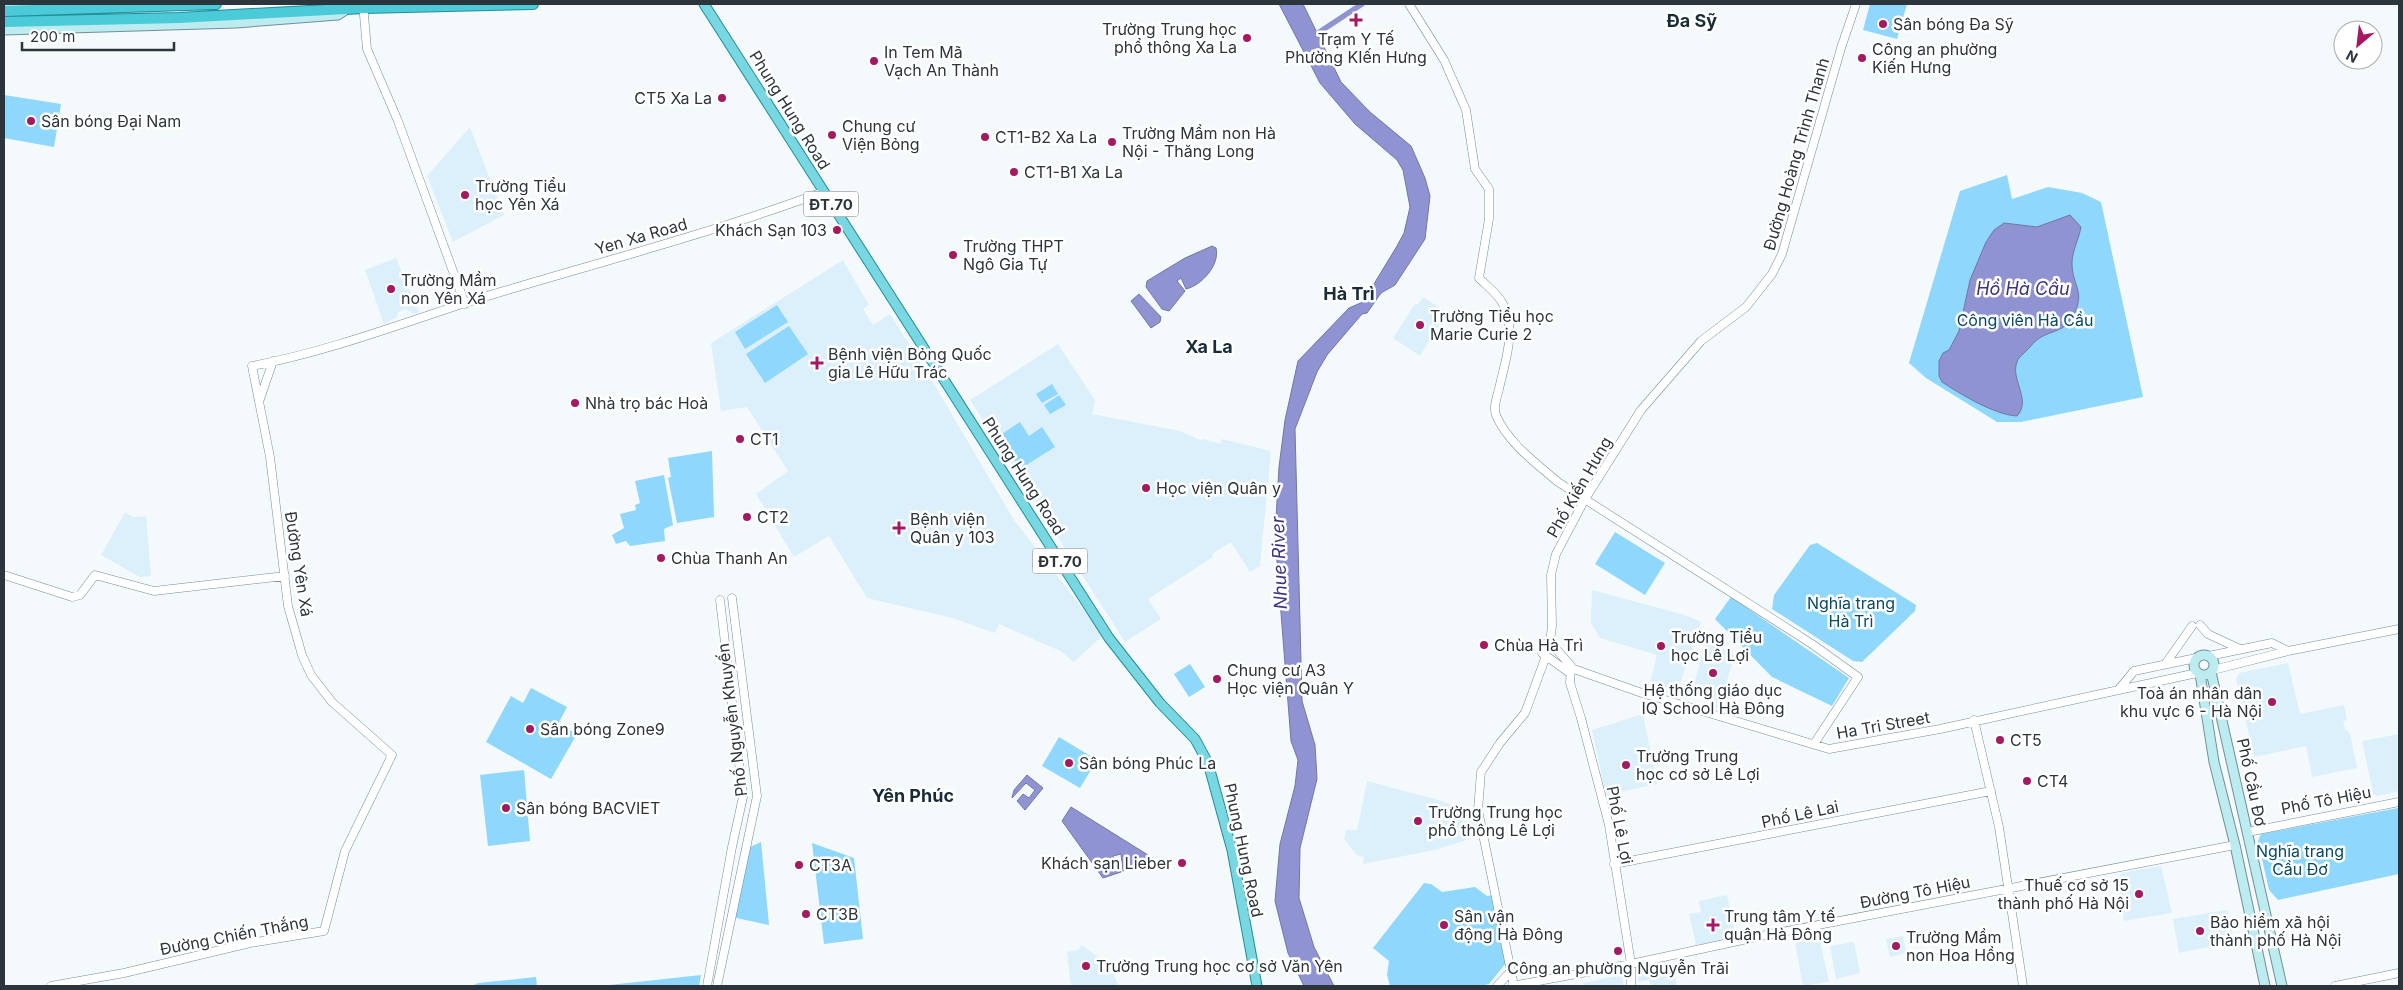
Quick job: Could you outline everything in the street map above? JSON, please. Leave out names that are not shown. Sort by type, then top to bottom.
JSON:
[{"type":"highway","points":[[200,4],[203,21]]},
{"type":"highway","points":[[4,10],[216,4]]},
{"type":"highway","points":[[4,22],[154,19],[203,21],[363,6],[533,4]]},
{"type":"main road","points":[[4,5],[38,4]]},
{"type":"main road","name":"Phung Hung Road","points":[[704,4],[1109,638],[1160,703],[1195,739],[1208,763],[1232,850],[1257,986]]},
{"type":"main road","points":[[4,30],[203,21]]},
{"type":"main road","points":[[2202,655],[2209,656],[2214,664],[2212,671],[2199,674],[2194,664],[2196,658],[2202,655]]},
{"type":"main road","name":"Phố Cầu Đơ","points":[[2212,671],[2282,986]]},
{"type":"main road","name":"Phố Cầu Đơ","points":[[2199,674],[2214,762],[2235,845],[2265,986]]},
{"type":"main road","points":[[2230,827],[2248,832],[2235,845],[2253,855]]},
{"type":"main road","points":[[2262,974],[2266,979],[2274,979],[2279,971]]},
{"type":"street","points":[[1409,4],[1444,60],[1466,110],[1475,169],[1489,189],[1489,219],[1479,278],[1502,303],[1509,323],[1509,348],[1495,413],[1501,425],[1531,458],[1558,482],[1812,644],[1858,677],[1814,744]]},
{"type":"street","name":"Đường Hoàng Trình Thanh","points":[[1641,410],[1701,341],[1746,307],[1772,274],[1785,246],[1841,48],[1856,4]]},
{"type":"street","points":[[363,6],[367,49],[398,121],[465,304]]},
{"type":"street","name":"Yen Xa Road","points":[[465,304],[770,212],[823,192]]},
{"type":"street","name":"Đường Yên Xá","points":[[392,755],[332,702],[311,675],[302,655],[288,606],[270,457],[252,366],[274,362],[465,304]]},
{"type":"street","points":[[259,401],[274,362]]},
{"type":"street","name":"Phố Kiến Hưng","points":[[1550,642],[1552,626],[1551,574],[1556,554],[1585,499],[1641,410]]},
{"type":"street","points":[[4,575],[72,597],[80,594],[94,575],[154,592],[285,576]]},
{"type":"street","name":"Phố Nguyễn Khuyến","points":[[717,986],[757,796],[732,598]]},
{"type":"street","name":"Phố Nguyễn Khuyến","points":[[706,986],[743,796],[720,600]]},
{"type":"street","points":[[2166,663],[2196,626],[2208,634],[2240,649]]},
{"type":"street","points":[[2212,671],[2288,651],[2399,629]]},
{"type":"street","points":[[1514,986],[1478,810],[1478,785],[1481,772],[1495,750],[1525,713],[1550,654],[1554,645],[1550,642],[1545,643],[1541,647],[1542,654],[1550,654],[1568,668]]},
{"type":"street","points":[[2209,656],[2272,643],[2288,651]]},
{"type":"street","points":[[2119,689],[2134,672],[2166,663],[2196,658]]},
{"type":"street","name":"Ha Tri Street","points":[[1568,668],[1642,693],[1829,749],[1904,736],[2119,689],[2199,674]]},
{"type":"street","name":"Phố Lê Lợi","points":[[1568,668],[1570,683],[1582,718],[1607,817],[1631,964],[1631,986]]},
{"type":"street","points":[[1974,720],[1991,792],[2023,986]]},
{"type":"street","name":"Đường Chiến Thắng","points":[[51,986],[124,972],[250,943],[324,931],[345,851],[392,755]]},
{"type":"street","name":"Phố Lê Lai","points":[[1614,864],[1991,792]]},
{"type":"street","name":"Phố Tô Hiệu","points":[[2248,832],[2399,802]]},
{"type":"street","name":"Đường Tô Hiệu","points":[[1514,986],[1631,964],[1766,935],[2235,845]]},
{"type":"street","points":[[1497,986],[1511,970]]},
{"type":"street","points":[[2335,986],[2371,982],[2399,973]]},
{"type":"shaded area","name":"Trường Tiểu học Yên Xá","points":[[470,127],[504,215],[453,242],[427,176]]},
{"type":"shaded area","name":"Trường Mầm non Yên Xá","points":[[396,258],[419,312],[413,314],[406,309],[398,312],[397,317],[384,324],[365,270]]},
{"type":"shaded area","name":"Bệnh viện Quân y 103","points":[[843,260],[869,305],[863,309],[873,325],[890,314],[934,384],[1014,520],[1103,635],[1074,662],[1060,651],[999,624],[995,633],[952,618],[867,598],[829,536],[794,557],[756,494],[788,471],[747,407],[721,411],[711,343]]},
{"type":"shaded area","name":"Trường Tiểu học Marie Curie 2","points":[[1423,297],[1447,312],[1420,356],[1393,338],[1415,304],[1417,305]]},
{"type":"shaded area","name":"Học viện Quân y","points":[[1058,344],[1095,400],[1092,414],[1180,431],[1200,440],[1204,439],[1220,444],[1222,439],[1271,451],[1260,566],[1250,572],[1231,542],[1212,554],[1213,557],[1148,599],[1161,619],[1125,642],[970,400]]},
{"type":"shaded area","points":[[125,512],[133,517],[146,516],[151,576],[140,577],[101,555]]},
{"type":"shaded area","name":"Trường Tiểu học Lê Lợi","points":[[1592,590],[1685,615],[1701,622],[1676,695],[1649,687],[1657,655],[1600,638],[1591,623]]},
{"type":"shaded area","name":"Hệ thống giáo dục IQ School Hà Đông","points":[[1706,640],[1735,655],[1718,709],[1713,707],[1715,699],[1692,691]]},
{"type":"shaded area","points":[[2288,663],[2300,714],[2344,705],[2347,720],[2343,721],[2345,729],[2350,733],[2357,768],[2312,777],[2306,746],[2254,757],[2236,679],[2239,673]]},
{"type":"shaded area","name":"Trường Trung học cơ sở Lê Lợi","points":[[1643,714],[1657,784],[1606,795],[1592,730]]},
{"type":"shaded area","points":[[2399,734],[2399,789],[2396,792],[2377,796],[2373,793],[2362,741]]},
{"type":"shaded area","name":"Trường Trung học phổ thông Lê Lợi","points":[[1367,781],[1435,799],[1475,813],[1479,836],[1435,850],[1363,864],[1364,857],[1357,855],[1344,839],[1346,830],[1357,830]]},
{"type":"shaded area","points":[[2161,866],[2172,913],[2124,921],[2117,880],[2121,873]]},
{"type":"shaded area","name":"Trung tâm Y tế quận Hà Đông","points":[[1727,895],[1736,937],[1696,945],[1689,914],[1701,912],[1699,901]]},
{"type":"shaded area","points":[[2227,910],[2234,942],[2179,953],[2173,919]]},
{"type":"shaded area","name":"Trường Mầm non Hoa Hồng","points":[[1903,936],[1906,953],[1890,957],[1886,939]]},
{"type":"shaded area","points":[[1819,937],[1829,982],[1803,986],[1795,943]]},
{"type":"shaded area","points":[[1854,942],[1860,973],[1836,979],[1830,946]]},
{"type":"shaded area","name":"Trường Trung học cơ sở Văn Yên","points":[[1082,945],[1098,957],[1107,970],[1111,969],[1119,986],[1071,986],[1067,952],[1078,950]]},
{"type":"shaded area","points":[[1673,965],[1677,986],[1651,986],[1649,980],[1639,982],[1637,972]]},
{"type":"shaded area","points":[[1622,975],[1624,986],[1584,986],[1583,983]]},
{"type":"green space","name":"Sân bóng Đa Sỹ","points":[[1870,4],[1907,4],[1897,39],[1863,30]]},
{"type":"green space","name":"Sân bóng Đại Nam","points":[[4,95],[61,104],[54,147],[4,138]]},
{"type":"green space","name":"Công viên Hà Cầu","points":[[2007,175],[2012,199],[2048,187],[2082,193],[2101,202],[2143,397],[2021,422],[1997,422],[1926,378],[1909,363],[1960,191]]},
{"type":"green space","points":[[777,305],[788,322],[745,349],[735,332]]},
{"type":"green space","points":[[789,326],[808,354],[765,383],[746,354]]},
{"type":"green space","points":[[1052,384],[1058,394],[1042,403],[1036,394]]},
{"type":"green space","points":[[1059,395],[1066,405],[1050,414],[1044,405]]},
{"type":"green space","points":[[1020,422],[1029,436],[1042,427],[1055,447],[1020,469],[999,436]]},
{"type":"green space","points":[[712,451],[714,517],[677,523],[668,478],[671,477],[668,458]]},
{"type":"green space","points":[[664,475],[673,525],[664,529],[665,541],[630,546],[626,541],[616,544],[612,535],[624,528],[620,514],[636,510],[635,505],[640,503],[635,481]]},
{"type":"green space","points":[[1615,532],[1665,563],[1645,595],[1595,564]]},
{"type":"green space","name":"Nghĩa trang Hà Trì","points":[[1817,543],[1916,605],[1915,611],[1862,662],[1853,661],[1772,609],[1774,595],[1810,545]]},
{"type":"green space","points":[[1731,597],[1849,678],[1832,706],[1772,677],[1715,619]]},
{"type":"green space","points":[[1190,664],[1205,687],[1189,697],[1174,674]]},
{"type":"green space","name":"Sân bóng Zone9","points":[[531,688],[567,707],[558,724],[577,734],[551,779],[486,742],[511,696],[523,703]]},
{"type":"green space","name":"Sân bóng Phúc La","points":[[1059,737],[1097,760],[1080,788],[1042,766]]},
{"type":"green space","name":"Sân bóng BACVIET","points":[[524,770],[530,841],[488,846],[480,775]]},
{"type":"green space","name":"Nghĩa trang Cầu Đơ","points":[[2398,808],[2399,874],[2278,900],[2269,890],[2258,841],[2261,834]]},
{"type":"green space","points":[[761,842],[769,925],[732,917],[746,849]]},
{"type":"green space","points":[[812,843],[854,858],[863,939],[824,944]]},
{"type":"green space","name":"Sân vận động Hà Đông","points":[[1424,883],[1431,884],[1442,892],[1475,887],[1487,896],[1492,895],[1506,963],[1489,984],[1481,986],[1390,986],[1387,975],[1389,961],[1373,948]]},
{"type":"green space","points":[[701,975],[699,986],[600,986]]},
{"type":"green space","points":[[536,977],[537,986],[472,986],[478,983]]},
{"type":"water","name":"Nhue River","points":[[1279,4],[1303,4],[1341,82],[1370,112],[1411,146],[1425,178],[1430,196],[1425,239],[1395,285],[1381,293],[1367,313],[1362,314],[1327,355],[1317,372],[1295,429],[1302,701],[1315,745],[1317,779],[1300,848],[1299,898],[1314,947],[1334,986],[1304,986],[1288,953],[1275,901],[1280,844],[1295,786],[1298,760],[1291,741],[1275,536],[1279,467],[1285,420],[1298,361],[1349,308],[1363,302],[1404,233],[1410,207],[1403,170],[1397,160],[1355,124],[1320,83]]},
{"type":"water","name":"Hồ Hà Cầu","points":[[2070,215],[2081,227],[2072,263],[2079,295],[2076,309],[2066,325],[2039,339],[2018,359],[2016,375],[2022,403],[2021,410],[2017,416],[1988,408],[1942,382],[1939,376],[1939,361],[1943,353],[1949,350],[1959,331],[1970,280],[1986,242],[1994,230],[2004,223],[2037,227]]},
{"type":"water","points":[[1212,246],[1216,248],[1217,254],[1212,267],[1204,279],[1186,289],[1181,278],[1177,281],[1185,291],[1169,311],[1162,309],[1146,287],[1147,281],[1185,258]]},
{"type":"water","points":[[1139,294],[1161,317],[1160,322],[1151,328],[1131,301]]},
{"type":"water","points":[[1027,775],[1043,788],[1025,810],[1017,801],[1023,794],[1029,798],[1035,790],[1026,783],[1012,798],[1014,790]]},
{"type":"water","points":[[1071,807],[1156,860],[1123,871],[1121,854],[1113,856],[1115,866],[1118,865],[1121,872],[1103,878],[1062,821]]},
{"type":"waterway","points":[[1318,33],[1362,4]]},
{"type":"place","name":"Trạm Y Tế Phường KIến Hưng","points":[[1356,20]]},
{"type":"place","name":"Sân bóng Đa Sỹ","points":[[1883,24]]},
{"type":"place","name":"Trường Trung học phổ thông Xa La","points":[[1247,38]]},
{"type":"place","name":"Công an phường Kiến Hưng","points":[[1862,58]]},
{"type":"place","name":"In Tem Mã Vạch An Thành","points":[[874,61]]},
{"type":"place","name":"CT5 Xa La","points":[[722,98]]},
{"type":"place","name":"Sân bóng Đại Nam","points":[[31,121]]},
{"type":"place","name":"Chung cư Viện Bỏng","points":[[832,135]]},
{"type":"place","name":"CT1-B2 Xa La","points":[[985,137]]},
{"type":"place","name":"Trường Mầm non Hà Nội - Thăng Long","points":[[1112,142]]},
{"type":"place","name":"CT1-B1 Xa La","points":[[1014,172]]},
{"type":"place","name":"Trường Tiểu học Yên Xá","points":[[465,195]]},
{"type":"place","name":"Khách Sạn 103","points":[[837,230]]},
{"type":"place","name":"Trường THPT Ngô Gia Tự","points":[[953,255]]},
{"type":"place","name":"Trường Mầm non Yên Xá","points":[[391,289]]},
{"type":"place","name":"Trường Tiểu học Marie Curie 2","points":[[1420,325]]},
{"type":"place","name":"Bệnh viện Bỏng Quốc gia Lê Hữu Trác","points":[[817,363]]},
{"type":"place","name":"Nhà trọ bác Hoà","points":[[575,403]]},
{"type":"place","name":"CT1","points":[[740,439]]},
{"type":"place","name":"Học viện Quân y","points":[[1146,488]]},
{"type":"place","name":"CT2","points":[[747,517]]},
{"type":"place","name":"Bệnh viện Quân y 103","points":[[899,528]]},
{"type":"place","name":"Chùa Thanh An","points":[[661,558]]},
{"type":"place","name":"Chùa Hà Trì","points":[[1484,645]]},
{"type":"place","name":"Trường Tiểu học Lê Lợi","points":[[1661,646]]},
{"type":"place","name":"Hệ thống giáo dục IQ School Hà Đông","points":[[1713,673]]},
{"type":"place","name":"Chung cư A3 Học viện Quân Y","points":[[1217,679]]},
{"type":"place","name":"Toà án nhân dân khu vực 6 - Hà Nội","points":[[2272,702]]},
{"type":"place","name":"Sân bóng Zone9","points":[[530,729]]},
{"type":"place","name":"CT5","points":[[2000,740]]},
{"type":"place","name":"Sân bóng Phúc La","points":[[1069,763]]},
{"type":"place","name":"Trường Trung học cơ sở Lê Lợi","points":[[1626,765]]},
{"type":"place","name":"CT4","points":[[2027,781]]},
{"type":"place","name":"Sân bóng BACVIET","points":[[506,808]]},
{"type":"place","name":"Trường Trung học phổ thông Lê Lợi","points":[[1418,821]]},
{"type":"place","name":"Khách sạn Lieber","points":[[1182,863]]},
{"type":"place","name":"CT3A","points":[[799,865]]},
{"type":"place","name":"Thuế cơ sở 15 thành phố Hà Nội","points":[[2139,894]]},
{"type":"place","name":"CT3B","points":[[806,914]]},
{"type":"place","name":"Sân vận động Hà Đông","points":[[1444,925]]},
{"type":"place","name":"Trung tâm Y tế quận Hà Đông","points":[[1713,925]]},
{"type":"place","name":"Bảo hiểm xã hội thành phố Hà Nội","points":[[2200,931]]},
{"type":"place","name":"Trường Mầm non Hoa Hồng","points":[[1896,946]]},
{"type":"place","name":"Công an phường Nguyễn Trãi","points":[[1618,951]]},
{"type":"place","name":"Trường Trung học cơ sở Văn Yên","points":[[1086,966]]},
{"type":"district","name":"Đa Sỹ","points":[[1692,20]]},
{"type":"district","name":"Hà Trì","points":[[1349,293]]},
{"type":"district","name":"Xa La","points":[[1209,346]]},
{"type":"district","name":"Yên Phúc","points":[[913,795]]}]
